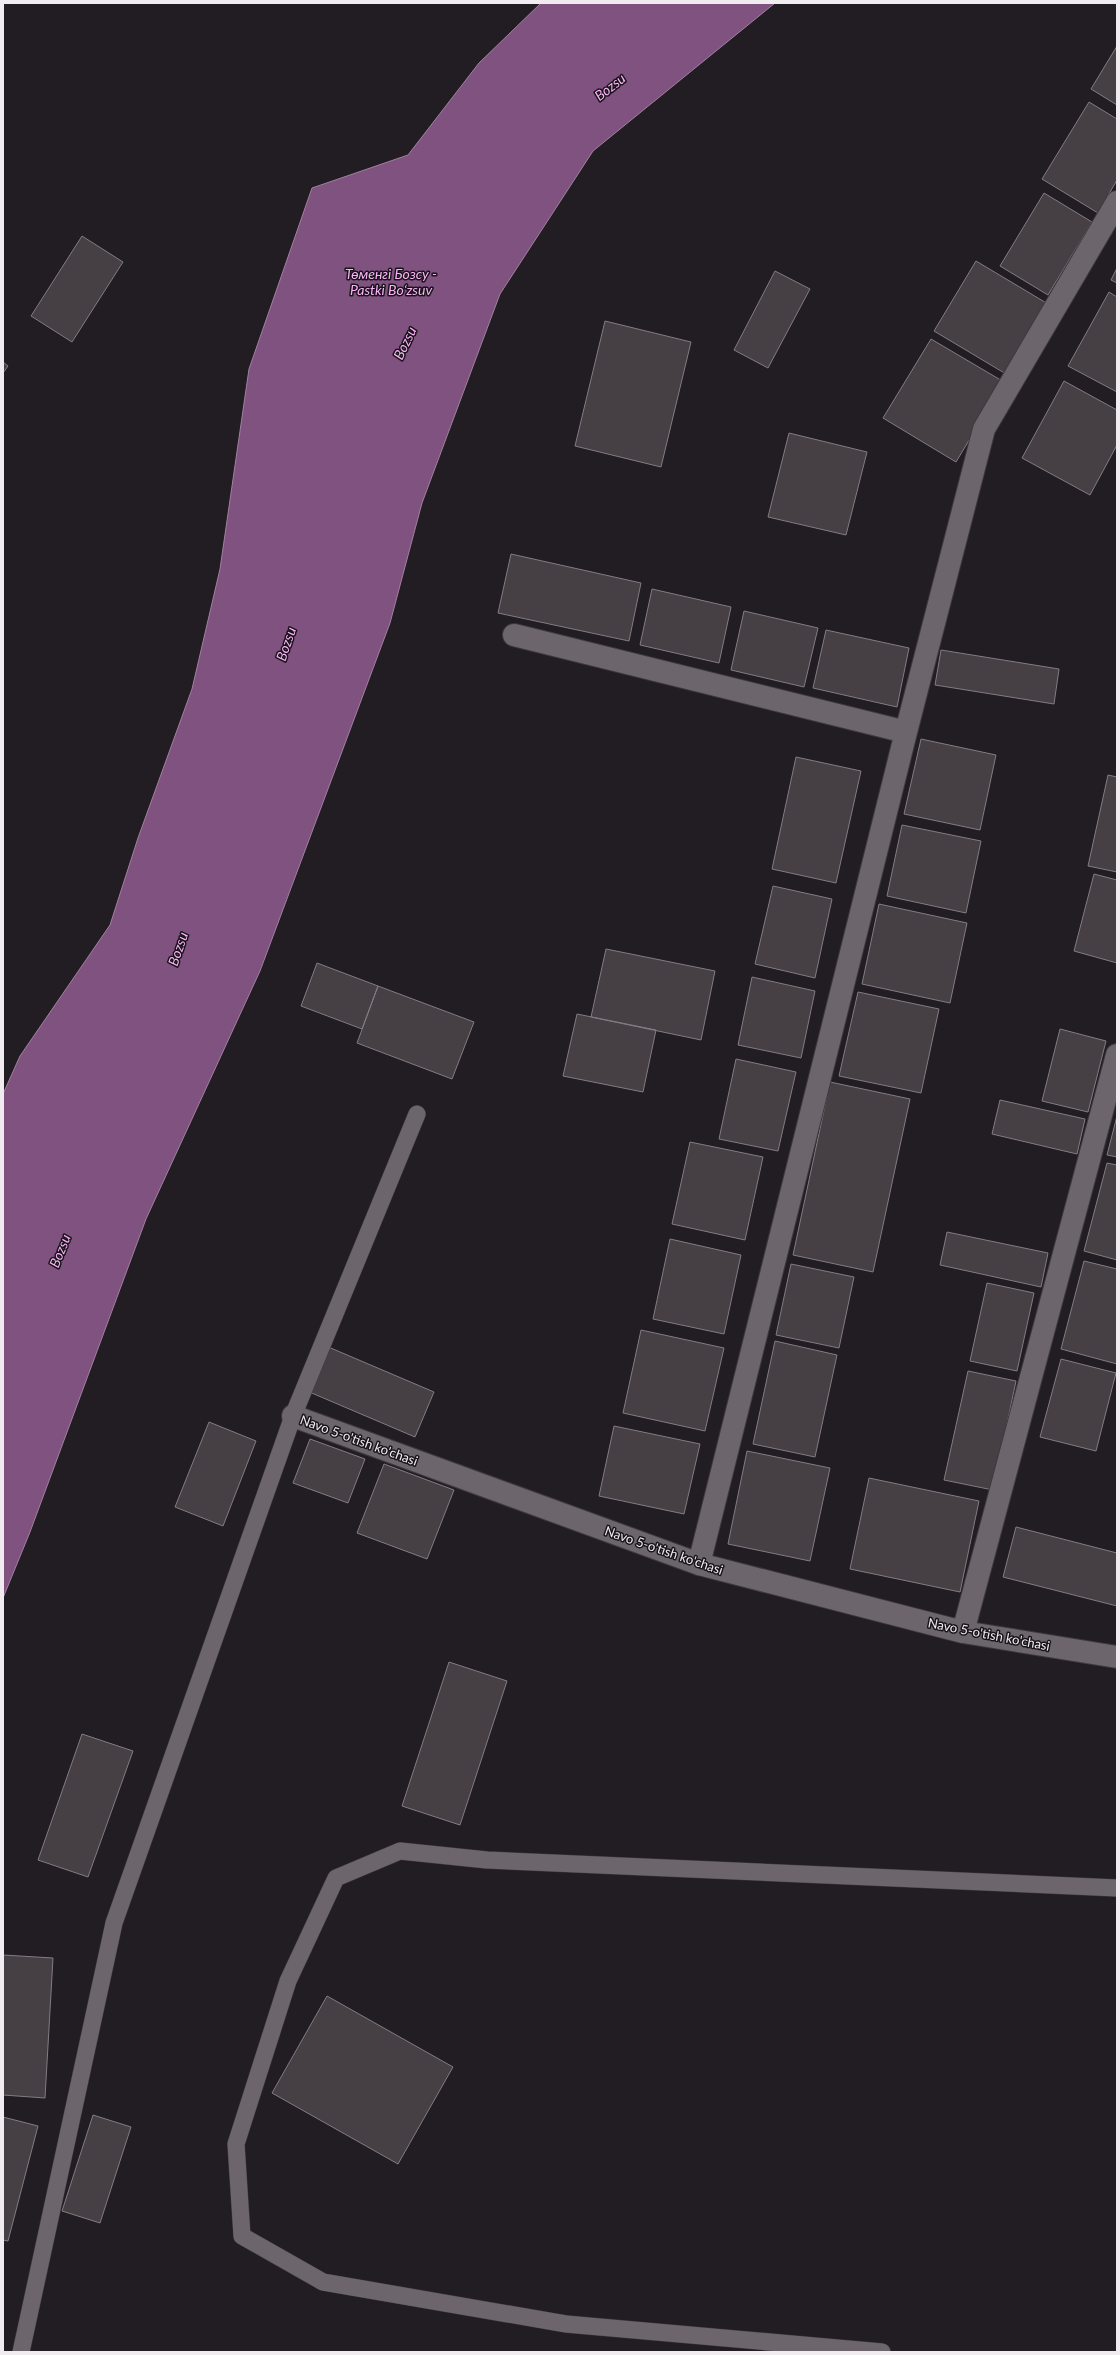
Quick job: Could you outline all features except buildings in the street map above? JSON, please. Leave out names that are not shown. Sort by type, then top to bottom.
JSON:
[{"type":"street","points":[[699,1564],[906,732],[984,429],[1117,202]]},
{"type":"street","points":[[514,635],[906,732]]},
{"type":"street","points":[[963,1632],[1117,1055]]},
{"type":"street","name":"Navo 5-o'tish ko'chasi","points":[[293,1416],[699,1564],[963,1632],[1117,1657]]},
{"type":"lane","points":[[21,2352],[114,1923],[293,1416],[417,1114]]},
{"type":"lane","points":[[882,2352],[566,2324],[322,2282],[242,2236],[236,2144],[288,1981],[336,1878],[400,1850],[488,1860],[1117,1888]]},
{"type":"water","name":"Төменгі Бозсу - Pastki Boʻzsuv","points":[[541,3],[775,3],[593,151],[500,294],[422,503],[390,623],[260,971],[146,1219],[30,1532],[3,1598],[3,1094],[20,1056],[110,925],[138,838],[192,689],[220,569],[249,369],[312,188],[408,155],[479,63]]},
{"type":"water label","name":"Bozsu","points":[[610,87]]},
{"type":"water label","name":"Bozsu","points":[[405,343]]},
{"type":"water label","name":"Bozsu","points":[[286,644]]},
{"type":"water label","name":"Bozsu","points":[[178,949]]},
{"type":"water label","name":"Bozsu","points":[[60,1251]]}]
